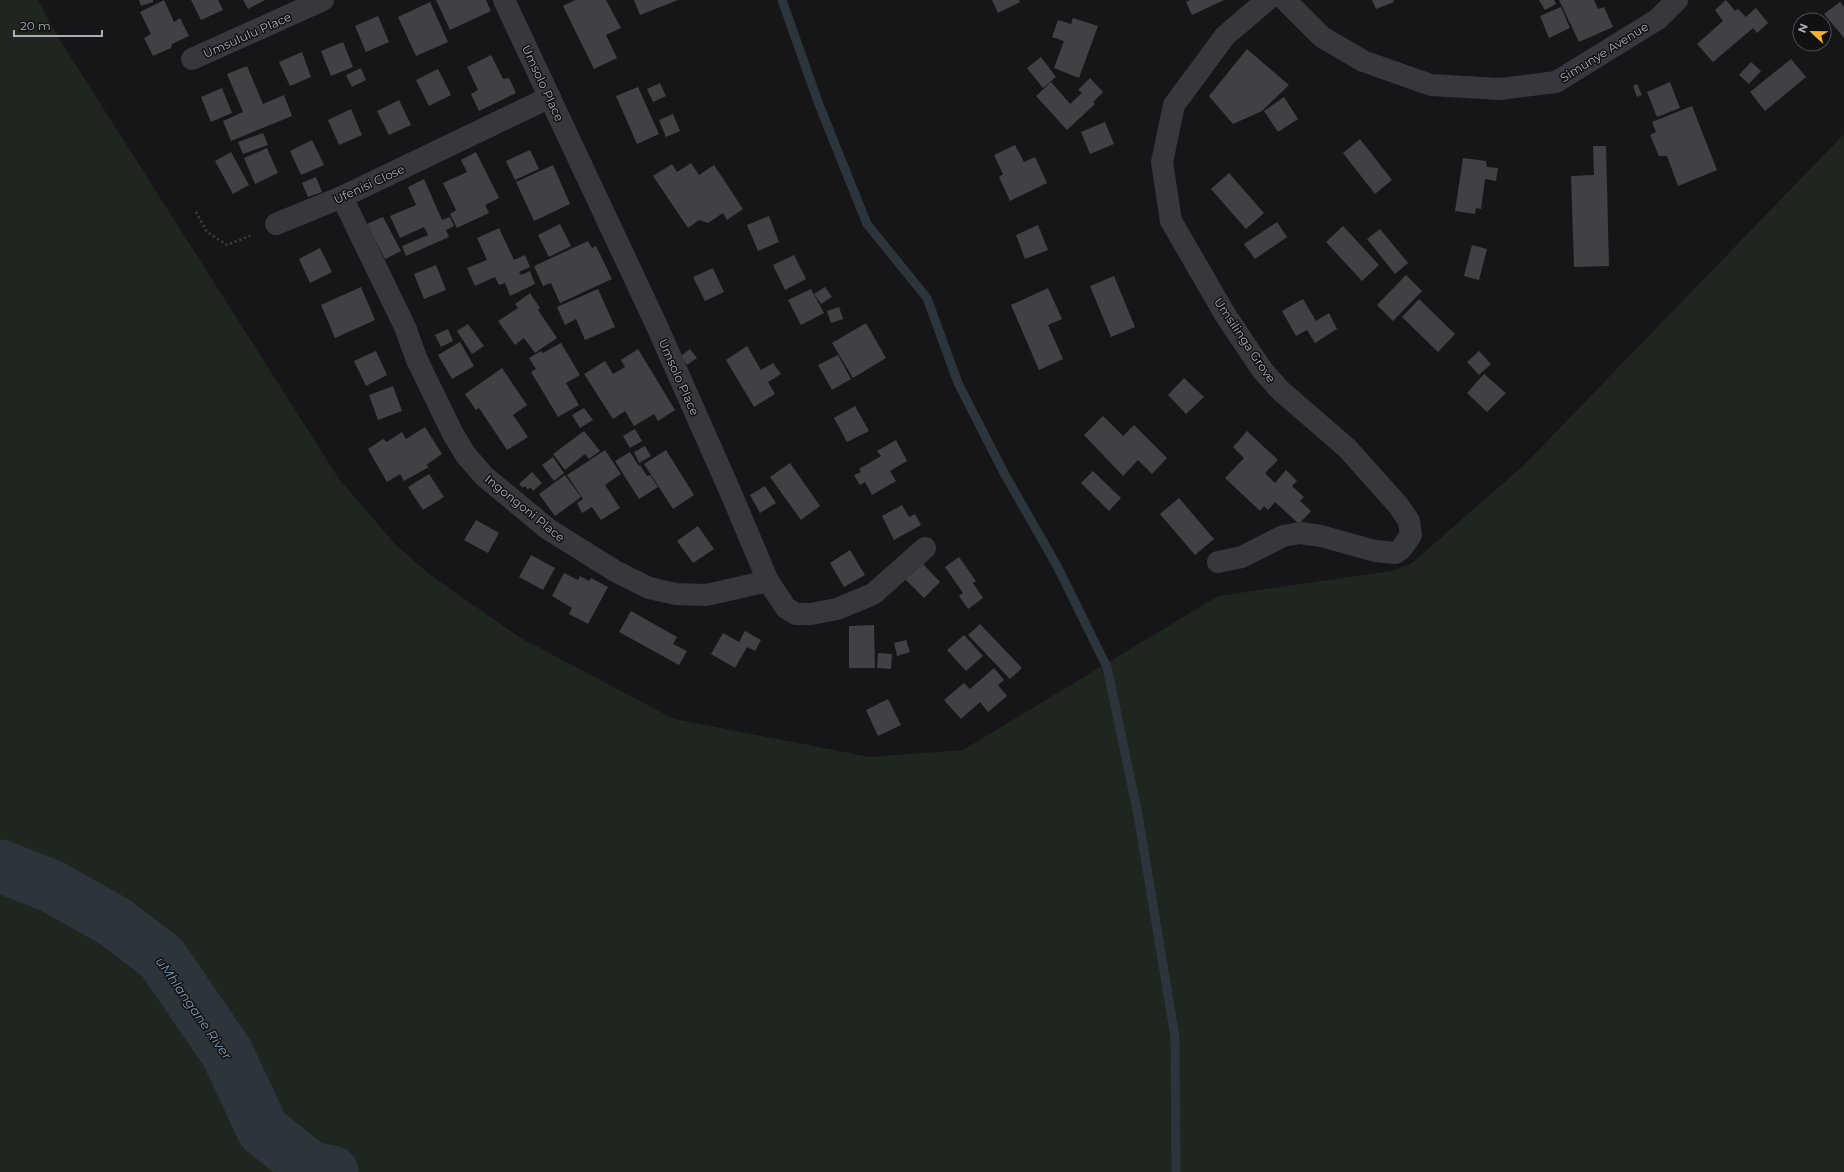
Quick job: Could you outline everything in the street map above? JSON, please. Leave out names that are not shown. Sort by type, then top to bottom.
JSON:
[{"type":"street","name":"Umsululu Place","points":[[192,59],[323,0]]},
{"type":"street","name":"Umsolo Place","points":[[504,0],[659,332],[730,491],[768,581],[786,608],[796,614],[811,614],[831,610],[873,594],[925,548]]},
{"type":"street","name":"Umsilinga Grove","points":[[1218,562],[1242,557],[1283,536],[1300,533],[1321,536],[1375,551],[1395,553],[1401,549],[1411,536],[1409,521],[1398,505],[1347,448],[1280,391],[1263,371],[1226,316],[1171,221],[1162,162],[1174,105],[1226,36],[1266,0]]},
{"type":"street","name":"Simunye Avenue","points":[[1286,0],[1322,37],[1363,62],[1431,85],[1500,89],[1556,82],[1658,19],[1677,0]]},
{"type":"street","name":"Ufenisi Close","points":[[276,224],[342,197],[550,97]]},
{"type":"street","name":"Ingongoni Place","points":[[342,197],[405,327],[418,360],[452,432],[465,454],[489,480],[548,529],[615,571],[649,588],[676,594],[706,595],[768,581]]},
{"type":"path","points":[[196,212],[207,232],[227,245],[276,224]]},
{"type":"shaded area","points":[[0,0],[38,0],[58,37],[339,479],[395,544],[429,574],[519,637],[674,719],[870,757],[963,750],[1218,596],[1392,571],[1412,563],[1523,466],[1844,134],[1844,1172],[0,1172]]},
{"type":"building","points":[[139,0],[153,0],[153,2],[141,6]]},
{"type":"building","points":[[164,0],[174,22],[180,18],[189,36],[172,44],[171,48],[153,56],[144,38],[151,34],[140,12]]},
{"type":"building","points":[[191,0],[218,0],[223,10],[201,20]]},
{"type":"building","points":[[243,0],[265,0],[248,9]]},
{"type":"building","points":[[436,0],[486,0],[491,11],[450,30]]},
{"type":"building","points":[[575,0],[606,0],[621,28],[606,35],[617,58],[594,69],[563,6]]},
{"type":"building","points":[[634,0],[678,0],[640,15]]},
{"type":"building","points":[[992,0],[1019,0],[1020,2],[998,13]]},
{"type":"building","points":[[1190,0],[1224,0],[1192,15],[1186,2]]},
{"type":"building","points":[[1372,0],[1393,0],[1394,2],[1376,9]]},
{"type":"building","points":[[1539,0],[1554,0],[1556,4],[1545,10]]},
{"type":"building","points":[[1559,0],[1594,0],[1598,9],[1604,7],[1613,27],[1579,42]]},
{"type":"building","points":[[1726,0],[1735,11],[1738,9],[1746,17],[1756,8],[1768,23],[1757,33],[1753,28],[1713,62],[1697,44],[1723,21],[1715,10]]},
{"type":"building","points":[[430,2],[448,42],[416,56],[398,17]]},
{"type":"building","points":[[1840,2],[1844,7],[1844,38],[1832,24],[1832,12],[1827,12]]},
{"type":"building","points":[[1561,7],[1570,28],[1549,38],[1540,16]]},
{"type":"building","points":[[378,16],[389,42],[366,52],[355,26]]},
{"type":"building","points":[[1073,18],[1098,26],[1079,78],[1054,68],[1064,41],[1052,37],[1058,20],[1071,24]]},
{"type":"building","points":[[343,42],[353,67],[331,76],[321,51]]},
{"type":"building","points":[[1247,49],[1289,85],[1262,111],[1233,124],[1209,96]]},
{"type":"building","points":[[302,52],[311,77],[290,86],[279,62]]},
{"type":"building","points":[[491,55],[503,79],[509,78],[516,93],[479,111],[471,94],[478,90],[467,67]]},
{"type":"building","points":[[1041,57],[1056,77],[1043,88],[1027,68]]},
{"type":"building","points":[[1791,59],[1806,77],[1765,111],[1750,92]]},
{"type":"building","points":[[1751,62],[1761,71],[1749,84],[1739,75]]},
{"type":"building","points":[[247,66],[263,104],[284,95],[292,116],[231,141],[223,121],[243,112],[227,74]]},
{"type":"building","points":[[361,68],[366,80],[352,87],[346,75]]},
{"type":"building","points":[[438,69],[451,95],[429,106],[416,80]]},
{"type":"building","points":[[1090,78],[1103,92],[1093,102],[1095,104],[1067,130],[1036,96],[1051,82],[1070,104],[1082,93],[1078,90]]},
{"type":"building","points":[[1670,82],[1680,108],[1657,117],[1647,92]]},
{"type":"building","points":[[660,83],[666,96],[653,102],[647,89]]},
{"type":"building","points":[[1637,84],[1642,95],[1637,97],[1633,86]]},
{"type":"building","points":[[638,87],[659,134],[637,144],[616,96]]},
{"type":"building","points":[[222,88],[232,113],[211,122],[201,97]]},
{"type":"building","points":[[1284,97],[1298,119],[1278,132],[1264,111]]},
{"type":"building","points":[[399,100],[411,125],[389,135],[377,111]]},
{"type":"building","points":[[1692,106],[1717,170],[1678,186],[1667,156],[1659,156],[1650,135],[1656,132],[1652,122]]},
{"type":"building","points":[[351,109],[362,135],[339,145],[328,120]]},
{"type":"building","points":[[673,114],[680,131],[666,137],[659,120]]},
{"type":"building","points":[[1105,122],[1114,144],[1090,154],[1081,132]]},
{"type":"building","points":[[263,133],[268,145],[243,154],[238,142]]},
{"type":"building","points":[[1360,139],[1392,180],[1375,194],[1343,153]]},
{"type":"building","points":[[312,140],[324,165],[301,175],[290,151]]},
{"type":"building","points":[[1015,145],[1024,162],[1035,157],[1047,183],[1010,201],[999,177],[1003,174],[994,155]]},
{"type":"building","points":[[1593,146],[1606,146],[1609,266],[1574,267],[1571,176],[1594,175]]},
{"type":"building","points":[[267,148],[278,173],[255,184],[244,158]]},
{"type":"building","points":[[530,150],[539,169],[515,180],[506,161]]},
{"type":"building","points":[[231,152],[249,185],[233,194],[215,161]]},
{"type":"building","points":[[476,152],[499,198],[485,205],[489,213],[457,228],[450,214],[456,210],[443,183],[467,172],[461,160]]},
{"type":"building","points":[[1463,158],[1486,161],[1487,167],[1498,168],[1496,181],[1485,179],[1481,209],[1476,208],[1475,214],[1455,211]]},
{"type":"building","points":[[691,163],[699,175],[714,165],[743,209],[727,220],[723,213],[708,223],[699,220],[688,228],[653,176],[672,164],[677,172]]},
{"type":"building","points":[[553,165],[570,204],[534,221],[516,182]]},
{"type":"building","points":[[1229,173],[1264,213],[1246,229],[1211,189]]},
{"type":"building","points":[[316,177],[322,192],[308,197],[302,183]]},
{"type":"building","points":[[424,179],[442,220],[450,217],[454,226],[446,230],[449,237],[406,256],[402,246],[428,235],[424,227],[400,238],[390,216],[416,205],[408,187]]},
{"type":"building","points":[[769,216],[779,242],[758,251],[747,225]]},
{"type":"building","points":[[383,217],[401,251],[385,259],[367,224]]},
{"type":"building","points":[[1277,222],[1287,237],[1255,259],[1244,244]]},
{"type":"building","points":[[560,224],[571,246],[549,257],[538,235]]},
{"type":"building","points":[[1038,225],[1048,250],[1025,259],[1016,235]]},
{"type":"building","points":[[1343,226],[1379,265],[1362,281],[1326,242]]},
{"type":"building","points":[[499,228],[514,260],[525,255],[530,267],[519,272],[521,275],[530,271],[535,284],[510,296],[505,283],[499,285],[495,277],[475,286],[467,268],[487,260],[477,238]]},
{"type":"building","points":[[1380,229],[1408,263],[1395,274],[1367,239]]},
{"type":"building","points":[[588,241],[592,248],[596,246],[612,279],[560,303],[551,283],[543,286],[534,266]]},
{"type":"building","points":[[1472,245],[1487,249],[1479,280],[1464,276]]},
{"type":"building","points":[[320,248],[332,272],[310,283],[299,259]]},
{"type":"building","points":[[794,255],[806,279],[785,290],[773,265]]},
{"type":"building","points":[[436,265],[446,290],[424,299],[414,274]]},
{"type":"building","points":[[713,268],[724,292],[705,301],[693,277]]},
{"type":"building","points":[[1406,275],[1422,291],[1393,321],[1377,305]]},
{"type":"building","points":[[1114,276],[1135,327],[1111,337],[1090,286]]},
{"type":"building","points":[[361,287],[375,320],[335,338],[321,305]]},
{"type":"building","points":[[825,287],[832,297],[821,304],[814,294]]},
{"type":"building","points":[[1048,288],[1062,319],[1048,325],[1063,359],[1039,370],[1011,305]]},
{"type":"building","points":[[598,289],[615,327],[585,340],[576,319],[565,325],[557,307]]},
{"type":"building","points":[[811,289],[824,313],[801,325],[788,300]]},
{"type":"building","points":[[530,293],[540,308],[538,310],[557,338],[535,353],[524,338],[515,345],[498,321],[518,308],[515,304]]},
{"type":"building","points":[[1303,299],[1316,321],[1329,313],[1337,329],[1315,343],[1307,330],[1296,336],[1282,311]]},
{"type":"building","points":[[1419,299],[1455,334],[1438,352],[1402,317]]},
{"type":"building","points":[[839,307],[843,319],[831,323],[827,311]]},
{"type":"building","points":[[866,323],[886,358],[853,378],[832,343]]},
{"type":"building","points":[[468,324],[484,346],[472,354],[457,331]]},
{"type":"building","points":[[448,329],[453,341],[441,347],[435,335]]},
{"type":"building","points":[[460,342],[474,366],[452,379],[438,355]]},
{"type":"building","points":[[561,343],[580,375],[566,383],[579,405],[558,417],[531,372],[536,369],[529,358],[541,351],[543,353]]},
{"type":"building","points":[[747,346],[761,370],[773,363],[781,374],[768,382],[775,394],[754,407],[726,360]]},
{"type":"building","points":[[638,349],[675,410],[658,421],[654,414],[634,426],[625,411],[613,419],[584,374],[605,361],[613,374],[625,367],[621,360]]},
{"type":"building","points":[[690,349],[697,358],[687,365],[681,356]]},
{"type":"building","points":[[376,351],[387,375],[366,386],[354,361]]},
{"type":"building","points":[[1479,351],[1491,364],[1479,375],[1467,362]]},
{"type":"building","points":[[838,355],[851,379],[832,390],[818,365]]},
{"type":"building","points":[[502,368],[527,405],[513,415],[528,437],[507,450],[479,408],[476,410],[465,394]]},
{"type":"building","points":[[1484,374],[1506,393],[1487,412],[1467,393]]},
{"type":"building","points":[[1184,378],[1204,397],[1186,414],[1168,395]]},
{"type":"building","points":[[393,386],[402,411],[378,420],[369,395]]},
{"type":"building","points":[[855,406],[869,431],[847,442],[834,418]]},
{"type":"building","points":[[584,408],[593,420],[580,428],[572,415]]},
{"type":"building","points":[[1103,416],[1123,436],[1134,425],[1167,458],[1152,474],[1138,460],[1123,476],[1084,435]]},
{"type":"building","points":[[425,427],[442,454],[426,465],[429,467],[404,481],[400,474],[387,482],[368,449],[383,439],[387,442],[402,432],[406,439]]},
{"type":"building","points":[[635,429],[642,441],[630,448],[623,436]]},
{"type":"building","points":[[584,431],[600,451],[589,459],[585,454],[565,470],[553,454]]},
{"type":"building","points":[[1247,431],[1278,460],[1265,473],[1275,483],[1286,470],[1297,481],[1292,486],[1304,497],[1300,501],[1311,511],[1299,524],[1275,502],[1268,510],[1264,506],[1260,511],[1225,478],[1244,458],[1233,447]]},
{"type":"building","points":[[896,440],[907,461],[890,471],[896,481],[872,495],[865,482],[860,485],[854,475],[861,472],[859,469],[881,456],[877,451]]},
{"type":"building","points":[[645,446],[651,456],[639,463],[634,452]]},
{"type":"building","points":[[605,450],[621,474],[605,485],[620,508],[601,520],[592,507],[582,513],[577,503],[583,499],[567,475]]},
{"type":"building","points":[[666,450],[694,495],[673,509],[644,464]]},
{"type":"building","points":[[630,452],[647,476],[650,475],[658,487],[639,499],[615,461]]},
{"type":"building","points":[[553,457],[564,473],[554,481],[542,465]]},
{"type":"building","points":[[790,463],[820,506],[801,520],[770,477]]},
{"type":"building","points":[[1093,471],[1121,498],[1109,511],[1081,483]]},
{"type":"building","points":[[532,472],[542,483],[533,491],[530,487],[528,490],[525,486],[523,488],[519,484]]},
{"type":"building","points":[[429,474],[444,497],[423,510],[408,487]]},
{"type":"building","points":[[565,475],[581,497],[555,516],[539,494]]},
{"type":"building","points":[[765,486],[776,503],[760,513],[750,495]]},
{"type":"building","points":[[1179,498],[1214,539],[1195,555],[1160,514]]},
{"type":"building","points":[[902,505],[909,517],[915,514],[921,525],[894,540],[882,516]]},
{"type":"building","points":[[476,520],[499,533],[488,553],[464,540]]},
{"type":"building","points":[[698,526],[714,549],[693,563],[677,541]]},
{"type":"building","points":[[850,550],[865,575],[844,587],[830,563]]},
{"type":"building","points":[[531,555],[555,568],[543,590],[519,577]]},
{"type":"building","points":[[959,557],[976,581],[973,583],[983,598],[968,609],[959,596],[963,593],[945,567]]},
{"type":"building","points":[[922,563],[940,582],[924,598],[905,579]]},
{"type":"building","points":[[564,573],[578,580],[580,576],[589,581],[591,578],[608,587],[588,624],[569,614],[572,608],[552,596]]},
{"type":"building","points":[[631,611],[677,637],[673,644],[687,651],[679,665],[619,632]]},
{"type":"building","points":[[980,624],[1022,668],[1010,679],[968,635]]},
{"type":"building","points":[[874,625],[875,668],[849,668],[849,626]]},
{"type":"building","points":[[745,631],[761,640],[755,651],[747,647],[735,668],[711,654],[723,633],[739,642]]},
{"type":"building","points":[[964,635],[983,656],[966,671],[947,650]]},
{"type":"building","points":[[906,640],[910,652],[897,656],[894,643]]},
{"type":"building","points":[[878,653],[892,654],[891,669],[877,668]]},
{"type":"building","points":[[994,668],[1004,680],[998,685],[1007,696],[988,712],[980,702],[961,719],[944,700],[964,683],[970,689]]},
{"type":"building","points":[[888,699],[901,725],[878,736],[866,710]]},
{"type":"waterway","points":[[782,0],[818,102],[867,224],[927,298],[958,383],[1004,473],[1057,566],[1107,667],[1138,815],[1175,1037],[1176,1172]]},
{"type":"waterway","name":"uMhlangane River","points":[[0,866],[51,886],[115,922],[162,958],[227,1053],[263,1130],[311,1168],[332,1172]]}]
